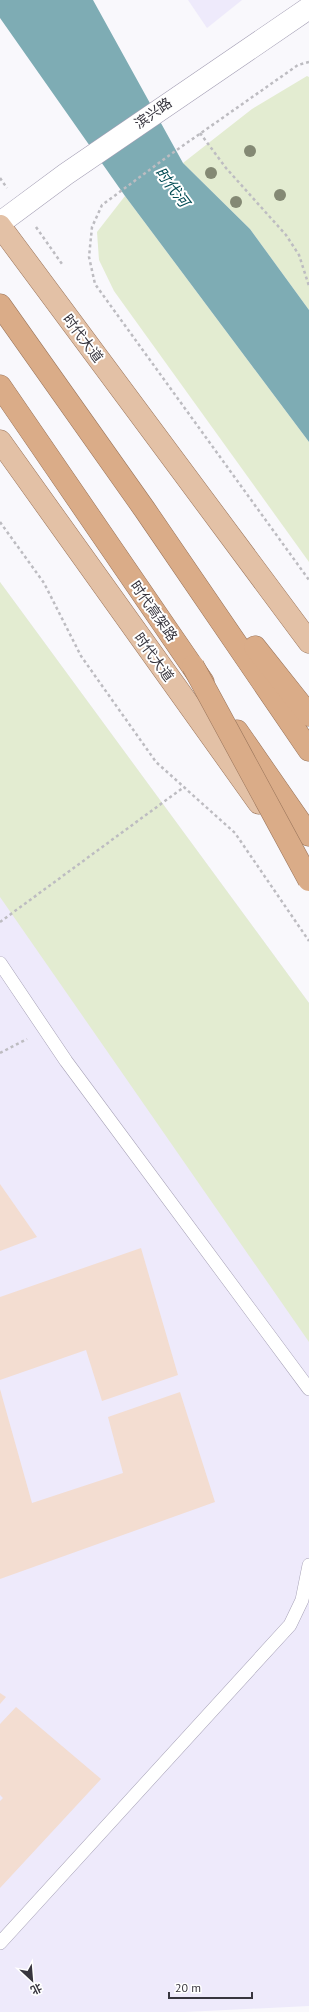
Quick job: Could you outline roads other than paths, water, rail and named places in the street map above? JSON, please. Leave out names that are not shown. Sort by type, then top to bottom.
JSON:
[{"type":"highway","points":[[0,305],[145,510],[309,750]]},
{"type":"highway","name":"时代高架路","points":[[0,386],[309,835]]},
{"type":"highway","points":[[145,510],[309,715]]},
{"type":"highway","points":[[193,666],[309,880]]},
{"type":"main road","name":"时代大道","points":[[0,226],[309,642]]},
{"type":"main road","name":"时代大道","points":[[0,441],[309,873]]},
{"type":"street","name":"滨兴路","points":[[0,223],[66,174],[309,8]]},
{"type":"lane","points":[[0,963],[66,1061],[309,1389]]},
{"type":"lane","points":[[0,1943],[290,1625],[302,1600],[309,1565]]},
{"type":"water","name":"时代河","points":[[0,0],[93,0],[183,163],[250,229],[309,310],[309,442],[125,196],[0,18]]}]
